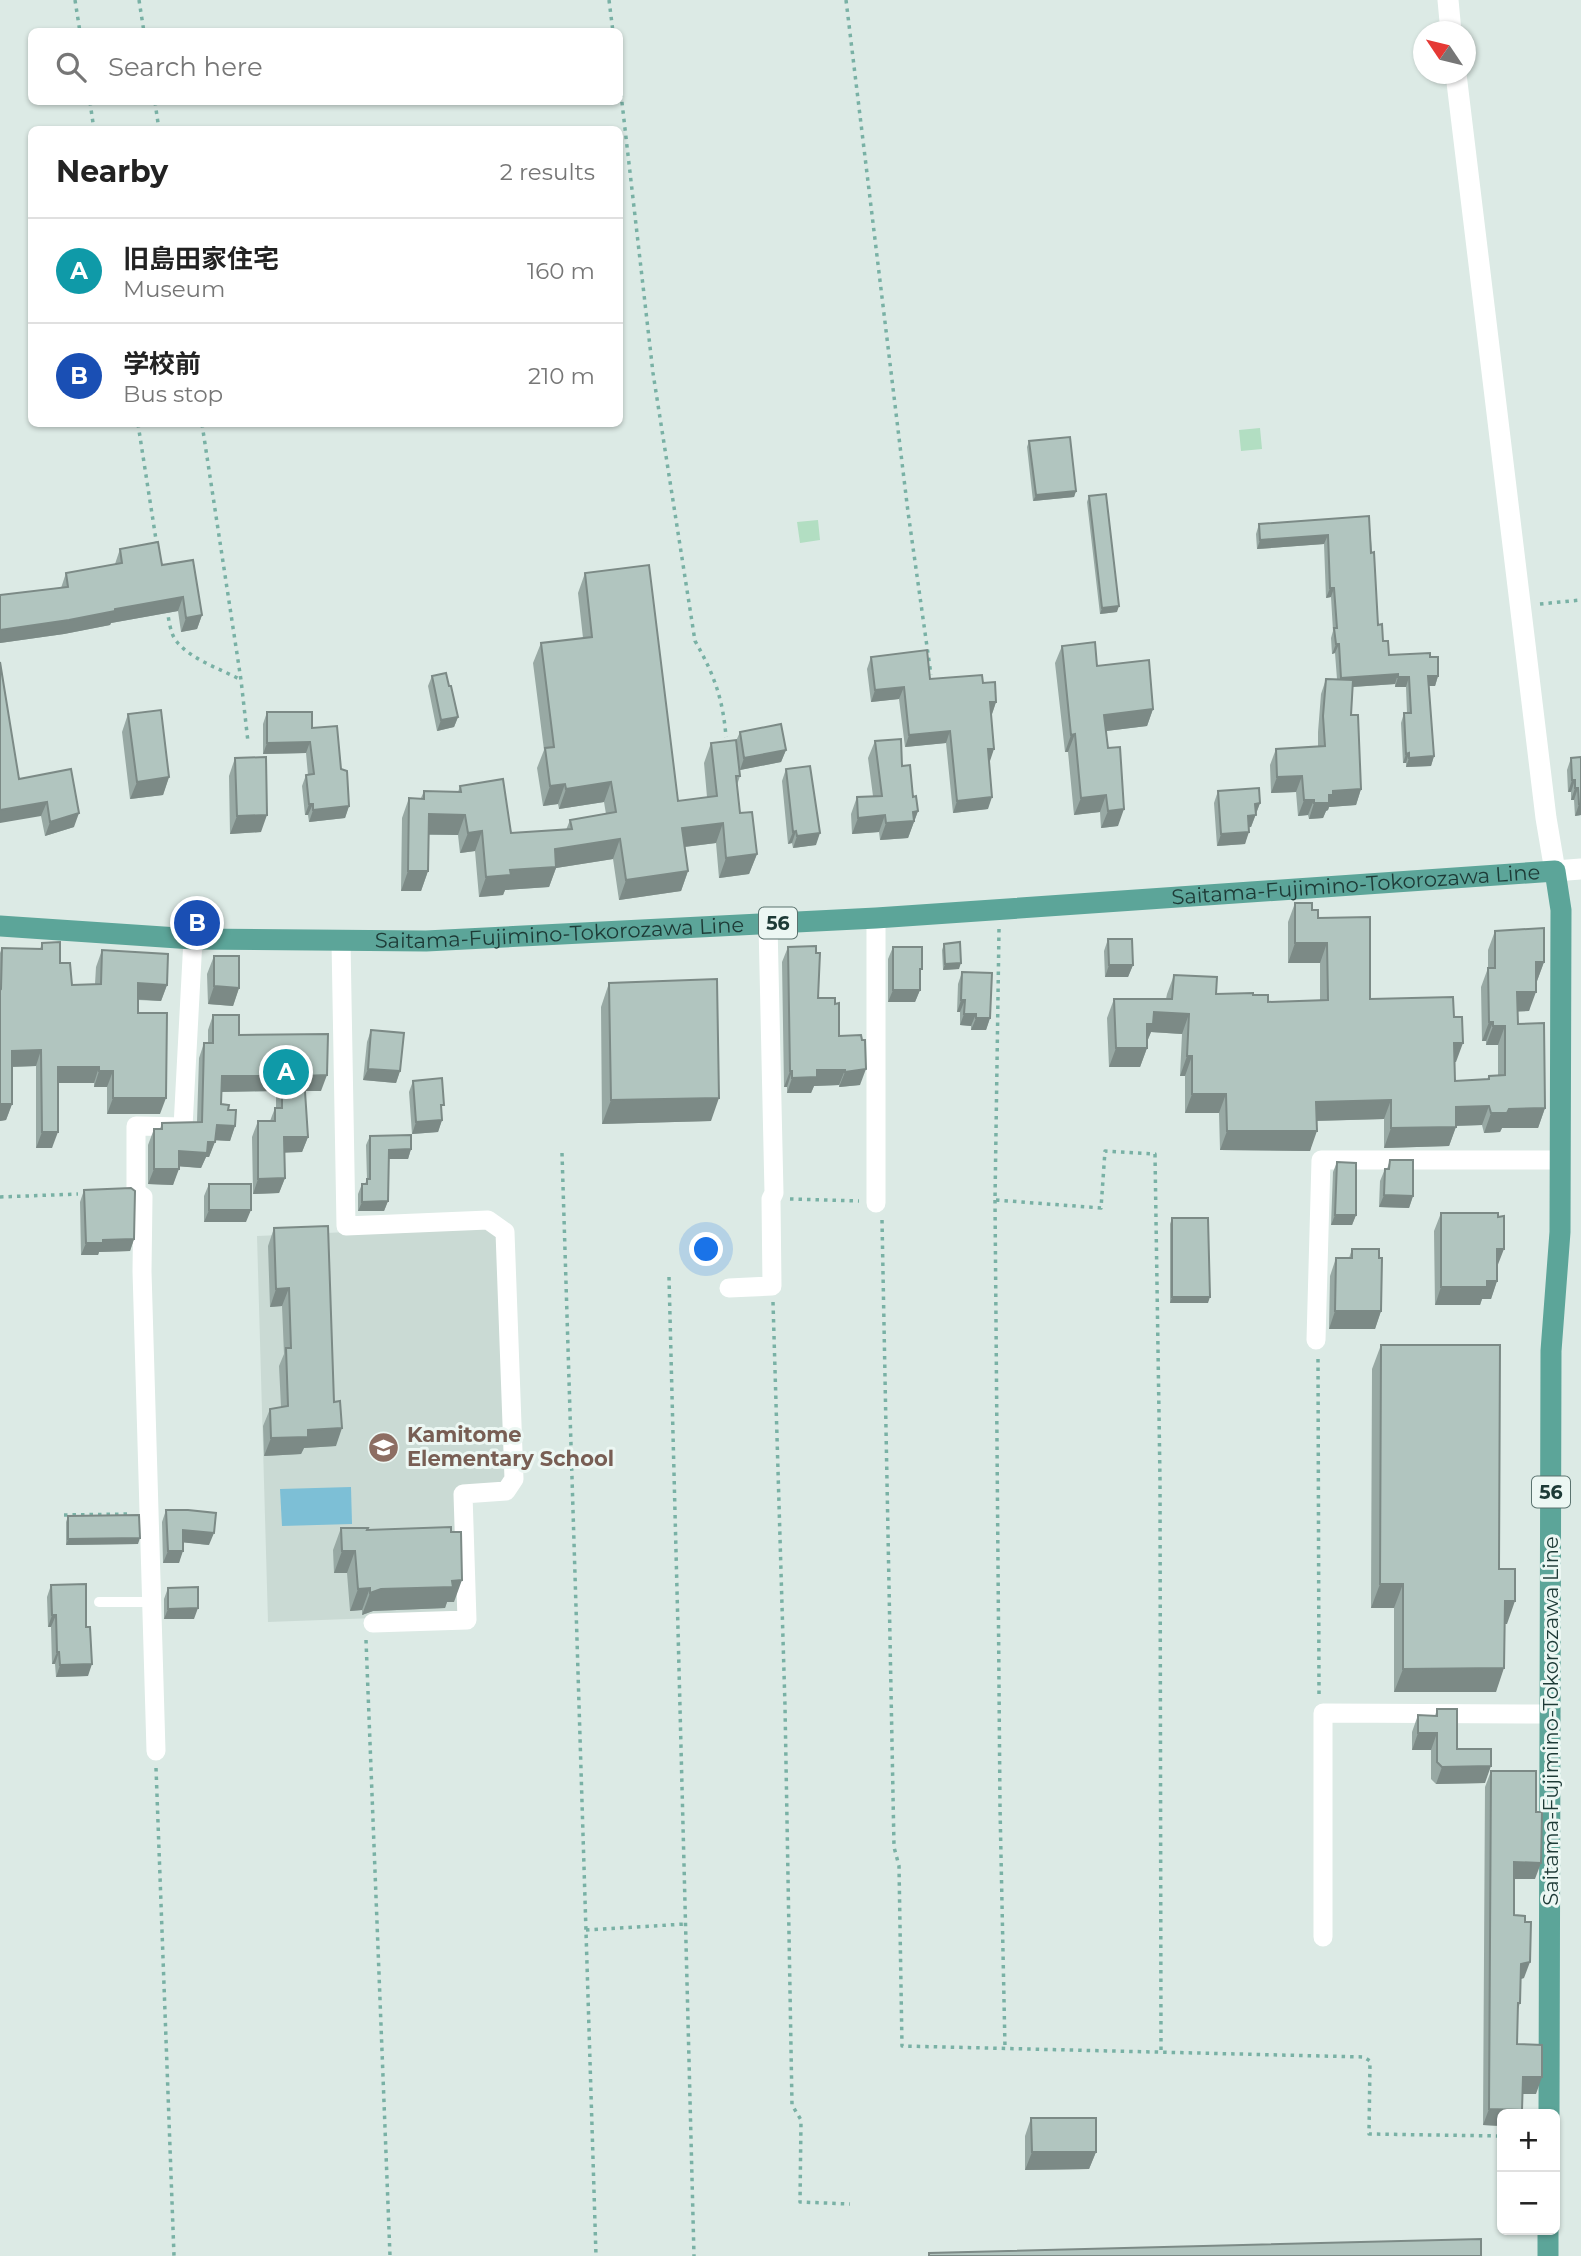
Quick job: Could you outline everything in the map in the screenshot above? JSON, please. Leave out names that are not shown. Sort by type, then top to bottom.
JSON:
[{"type":"main road","name":"Saitama-Fujimino-Tokorozawa Line","points":[[0,926],[193,939],[341,941],[501,938],[876,918],[1555,871],[1561,910],[1560,1232],[1551,1352],[1549,2109]]},
{"type":"main road","points":[[1548,2235],[1548,2256]]},
{"type":"street","points":[[1448,0],[1450,21]]},
{"type":"street","points":[[1457,84],[1546,818],[1555,871],[1581,869]]},
{"type":"street","points":[[876,918],[876,1203]]},
{"type":"street","points":[[729,1288],[772,1286],[771,1199],[774,1192],[768,924]]},
{"type":"street","points":[[156,1751],[142,1271],[143,1197],[130,1192],[136,1126],[183,1127],[193,939]]},
{"type":"street","points":[[341,941],[346,1226],[488,1220],[505,1232],[514,1479],[506,1491],[463,1494],[467,1620],[373,1623]]},
{"type":"street","points":[[1316,1340],[1321,1160],[1560,1160]]},
{"type":"street","points":[[1323,1937],[1323,1713],[1551,1714]]},
{"type":"lane","points":[[99,1602],[153,1602]]},
{"type":"path","points":[[75,0],[79,28]]},
{"type":"path","points":[[139,0],[143,28]]},
{"type":"path","points":[[608,0],[612,28]]},
{"type":"path","points":[[846,0],[908,512],[931,675]]},
{"type":"path","points":[[90,105],[93,126]]},
{"type":"path","points":[[155,105],[158,126]]},
{"type":"path","points":[[622,105],[653,373],[695,641],[713,672],[723,707],[726,737]]},
{"type":"path","points":[[138,427],[158,555]]},
{"type":"path","points":[[202,427],[248,742]]},
{"type":"path","points":[[1521,606],[1581,600]]},
{"type":"path","points":[[166,602],[176,641],[195,656],[241,680]]},
{"type":"path","points":[[999,910],[995,1200],[1005,2048]]},
{"type":"path","points":[[995,1200],[1101,1208],[1105,1151],[1155,1154],[1160,1480],[1161,2052]]},
{"type":"path","points":[[562,1153],[596,2256]]},
{"type":"path","points":[[0,1196],[78,1194]]},
{"type":"path","points":[[771,1199],[876,1203],[883,1225],[891,1742],[894,1847],[899,1866],[902,2046],[1364,2057],[1370,2062],[1369,2134],[1497,2136]]},
{"type":"path","points":[[669,1277],[694,2256]]},
{"type":"path","points":[[772,1286],[785,1720],[792,2105],[801,2120],[800,2202],[850,2204]]},
{"type":"path","points":[[1316,1340],[1319,1706],[1323,1713]]},
{"type":"path","points":[[64,1515],[144,1514],[149,1510]]},
{"type":"path","points":[[373,1623],[366,1636],[390,2256]]},
{"type":"path","points":[[156,1751],[174,2256]]},
{"type":"path","points":[[586,1930],[686,1924]]},
{"type":"shaded area","name":"Kamitome Elementary School","points":[[485,1226],[501,1236],[507,1479],[501,1486],[457,1490],[461,1607],[455,1615],[268,1622],[257,1236]]},
{"type":"green space","points":[[1260,428],[1262,449],[1241,451],[1239,430]]},
{"type":"green space","points":[[818,520],[820,540],[800,543],[797,522]]},
{"type":"water","points":[[351,1487],[352,1524],[282,1526],[280,1489]]},
{"type":"building","points":[[1070,437],[1076,491],[1036,495],[1029,441]]},
{"type":"building","points":[[1106,494],[1119,606],[1102,608],[1089,496]]},
{"type":"building","points":[[1369,516],[1378,625],[1382,624],[1383,641],[1388,641],[1389,655],[1430,653],[1430,657],[1438,657],[1438,676],[1428,676],[1434,756],[1409,758],[1409,753],[1406,754],[1404,713],[1411,713],[1409,677],[1398,677],[1398,674],[1341,678],[1339,644],[1336,644],[1334,628],[1337,628],[1334,588],[1330,588],[1328,535],[1260,540],[1259,524]]},
{"type":"building","points":[[158,542],[162,565],[193,560],[202,615],[186,618],[183,597],[69,620],[0,630],[0,595],[68,587],[66,573],[122,563],[120,549]]},
{"type":"building","points":[[649,565],[678,801],[717,796],[711,743],[736,740],[740,813],[752,812],[757,854],[726,858],[723,823],[682,828],[688,871],[626,880],[620,839],[555,849],[556,867],[510,870],[511,875],[486,877],[482,831],[468,833],[465,815],[429,814],[428,871],[408,871],[409,798],[424,799],[424,791],[461,792],[460,786],[503,779],[511,833],[572,829],[570,820],[616,812],[611,782],[566,789],[565,784],[550,786],[545,748],[554,747],[541,643],[592,637],[585,573]]},
{"type":"building","points":[[1095,642],[1097,666],[1149,660],[1153,709],[1104,715],[1108,748],[1120,747],[1124,809],[1108,811],[1106,795],[1081,798],[1075,734],[1071,735],[1062,646]]},
{"type":"building","points":[[927,650],[930,679],[982,675],[983,683],[995,682],[996,702],[990,702],[994,749],[988,749],[992,797],[957,801],[950,731],[909,735],[904,687],[875,690],[871,657]]},
{"type":"building","points":[[0,662],[19,779],[71,769],[79,813],[50,822],[47,802],[0,810]]},
{"type":"building","points":[[446,673],[458,717],[441,720],[432,676]]},
{"type":"building","points":[[1326,679],[1353,680],[1351,715],[1358,715],[1361,789],[1333,791],[1333,795],[1329,795],[1329,803],[1314,803],[1314,800],[1304,800],[1302,776],[1277,777],[1276,749],[1325,746],[1323,716]]},
{"type":"building","points":[[161,710],[169,777],[137,782],[128,714]]},
{"type":"building","points":[[267,712],[312,712],[312,728],[337,726],[341,769],[347,771],[349,806],[313,810],[313,804],[309,804],[306,775],[314,774],[310,742],[267,743]]},
{"type":"building","points":[[781,724],[786,750],[744,758],[740,732]]},
{"type":"building","points":[[901,739],[902,766],[910,765],[913,797],[916,796],[918,811],[913,812],[914,821],[886,823],[885,815],[858,818],[857,797],[882,796],[875,741]]},
{"type":"building","points":[[266,757],[267,815],[237,816],[235,758]]},
{"type":"building","points":[[1581,757],[1579,804],[1578,788],[1575,788],[1575,780],[1572,780],[1571,758]]},
{"type":"building","points":[[810,766],[820,833],[797,836],[796,831],[793,832],[786,769]]},
{"type":"building","points":[[1259,788],[1260,803],[1255,804],[1256,815],[1248,816],[1249,832],[1221,834],[1218,791]]},
{"type":"building","points":[[1295,903],[1312,903],[1312,910],[1318,910],[1318,918],[1370,917],[1370,999],[1453,997],[1454,1017],[1462,1017],[1463,1043],[1454,1043],[1455,1081],[1505,1075],[1505,1026],[1493,1026],[1493,1022],[1489,1022],[1488,968],[1495,968],[1495,931],[1544,928],[1544,962],[1536,962],[1536,992],[1517,992],[1518,1024],[1544,1023],[1545,1108],[1509,1109],[1507,1113],[1491,1113],[1489,1106],[1456,1107],[1456,1127],[1391,1128],[1391,1100],[1316,1102],[1317,1131],[1227,1131],[1226,1094],[1192,1094],[1192,1056],[1187,1056],[1189,1014],[1154,1012],[1153,1024],[1147,1024],[1147,1048],[1116,1048],[1114,999],[1172,999],[1174,975],[1217,977],[1216,994],[1268,995],[1268,1002],[1328,1000],[1327,943],[1295,943]]},
{"type":"building","points":[[1108,939],[1132,939],[1133,965],[1109,965]]},
{"type":"building","points":[[60,942],[60,963],[70,963],[72,985],[101,984],[102,950],[168,954],[167,985],[138,983],[138,1013],[167,1013],[166,1098],[113,1098],[113,1071],[99,1071],[99,1067],[58,1067],[58,1132],[42,1132],[41,1050],[12,1051],[12,1104],[0,1104],[2,948],[42,949],[42,943]]},
{"type":"building","points":[[960,942],[961,963],[945,964],[944,944]]},
{"type":"building","points":[[816,946],[816,953],[820,953],[818,998],[835,998],[835,1004],[839,1003],[839,1036],[861,1035],[862,1040],[865,1040],[866,1069],[845,1072],[817,1070],[817,1077],[792,1078],[788,947]]},
{"type":"building","points":[[893,947],[922,947],[920,990],[893,990]]},
{"type":"building","points":[[214,956],[239,956],[239,988],[214,986]]},
{"type":"building","points":[[962,972],[992,973],[990,1018],[976,1018],[976,1014],[964,1014],[965,1000],[961,1000]]},
{"type":"building","points":[[717,979],[719,1098],[611,1100],[609,983]]},
{"type":"building","points":[[213,1015],[239,1015],[239,1035],[328,1034],[327,1075],[304,1076],[308,1137],[284,1137],[285,1178],[258,1179],[258,1121],[275,1121],[275,1108],[282,1108],[282,1076],[222,1076],[221,1104],[229,1105],[228,1110],[236,1110],[235,1126],[217,1125],[215,1142],[208,1142],[207,1153],[179,1151],[179,1169],[154,1169],[154,1129],[162,1129],[162,1123],[202,1122],[204,1043],[213,1043]]},
{"type":"building","points":[[371,1030],[404,1033],[400,1071],[368,1069]]},
{"type":"building","points":[[442,1078],[442,1120],[416,1122],[413,1081]]},
{"type":"building","points":[[411,1135],[411,1149],[389,1150],[388,1201],[362,1202],[362,1184],[367,1184],[367,1179],[370,1179],[370,1136]]},
{"type":"building","points":[[1390,1160],[1413,1160],[1413,1196],[1384,1195],[1385,1169],[1389,1169]]},
{"type":"building","points":[[1337,1162],[1356,1163],[1356,1215],[1335,1215]]},
{"type":"building","points":[[209,1184],[251,1184],[251,1210],[209,1210]]},
{"type":"building","points":[[131,1188],[135,1191],[134,1239],[86,1243],[84,1190]]},
{"type":"building","points":[[1441,1213],[1498,1213],[1498,1217],[1504,1216],[1504,1249],[1497,1249],[1497,1281],[1487,1281],[1487,1287],[1441,1287]]},
{"type":"building","points":[[1172,1218],[1208,1218],[1210,1297],[1172,1297]]},
{"type":"building","points":[[328,1226],[334,1402],[340,1401],[342,1428],[308,1430],[308,1437],[271,1438],[270,1409],[288,1406],[286,1348],[291,1348],[289,1288],[276,1289],[274,1228]]},
{"type":"building","points":[[1352,1249],[1379,1249],[1379,1258],[1382,1258],[1381,1311],[1335,1311],[1336,1258],[1352,1258]]},
{"type":"building","points":[[1381,1345],[1500,1345],[1499,1569],[1515,1569],[1515,1601],[1505,1601],[1504,1668],[1403,1669],[1403,1584],[1380,1584]]},
{"type":"building","points":[[166,1510],[216,1513],[214,1533],[183,1530],[183,1551],[168,1551]]},
{"type":"building","points":[[139,1515],[140,1538],[68,1539],[68,1516]]},
{"type":"building","points":[[451,1527],[451,1532],[461,1532],[462,1580],[452,1581],[453,1587],[381,1589],[370,1593],[370,1588],[358,1589],[355,1551],[342,1551],[341,1528],[368,1528],[367,1530]]},
{"type":"building","points":[[86,1584],[86,1627],[90,1627],[92,1664],[60,1665],[56,1615],[52,1615],[51,1585]]},
{"type":"building","points":[[198,1587],[198,1608],[168,1609],[168,1588]]},
{"type":"building","points":[[1437,1709],[1457,1709],[1457,1749],[1491,1749],[1491,1766],[1442,1767],[1437,1762],[1437,1733],[1418,1733],[1418,1715],[1437,1716]]},
{"type":"building","points":[[1491,1771],[1536,1771],[1536,1812],[1542,1812],[1541,1863],[1514,1862],[1514,1915],[1525,1916],[1525,1922],[1531,1922],[1530,1962],[1521,1964],[1517,2044],[1542,2045],[1542,2077],[1523,2077],[1522,2109],[1489,2109]]},
{"type":"building","points":[[1031,2118],[1096,2118],[1096,2152],[1032,2152]]},
{"type":"building","points":[[1481,2239],[1481,2256],[929,2256],[929,2253]]},
{"type":"place","name":"学校前","points":[[197,923]]},
{"type":"place","name":"旧島田家住宅","points":[[286,1072]]},
{"type":"place","name":"Kamitome Elementary School","points":[[384,1447]]}]
